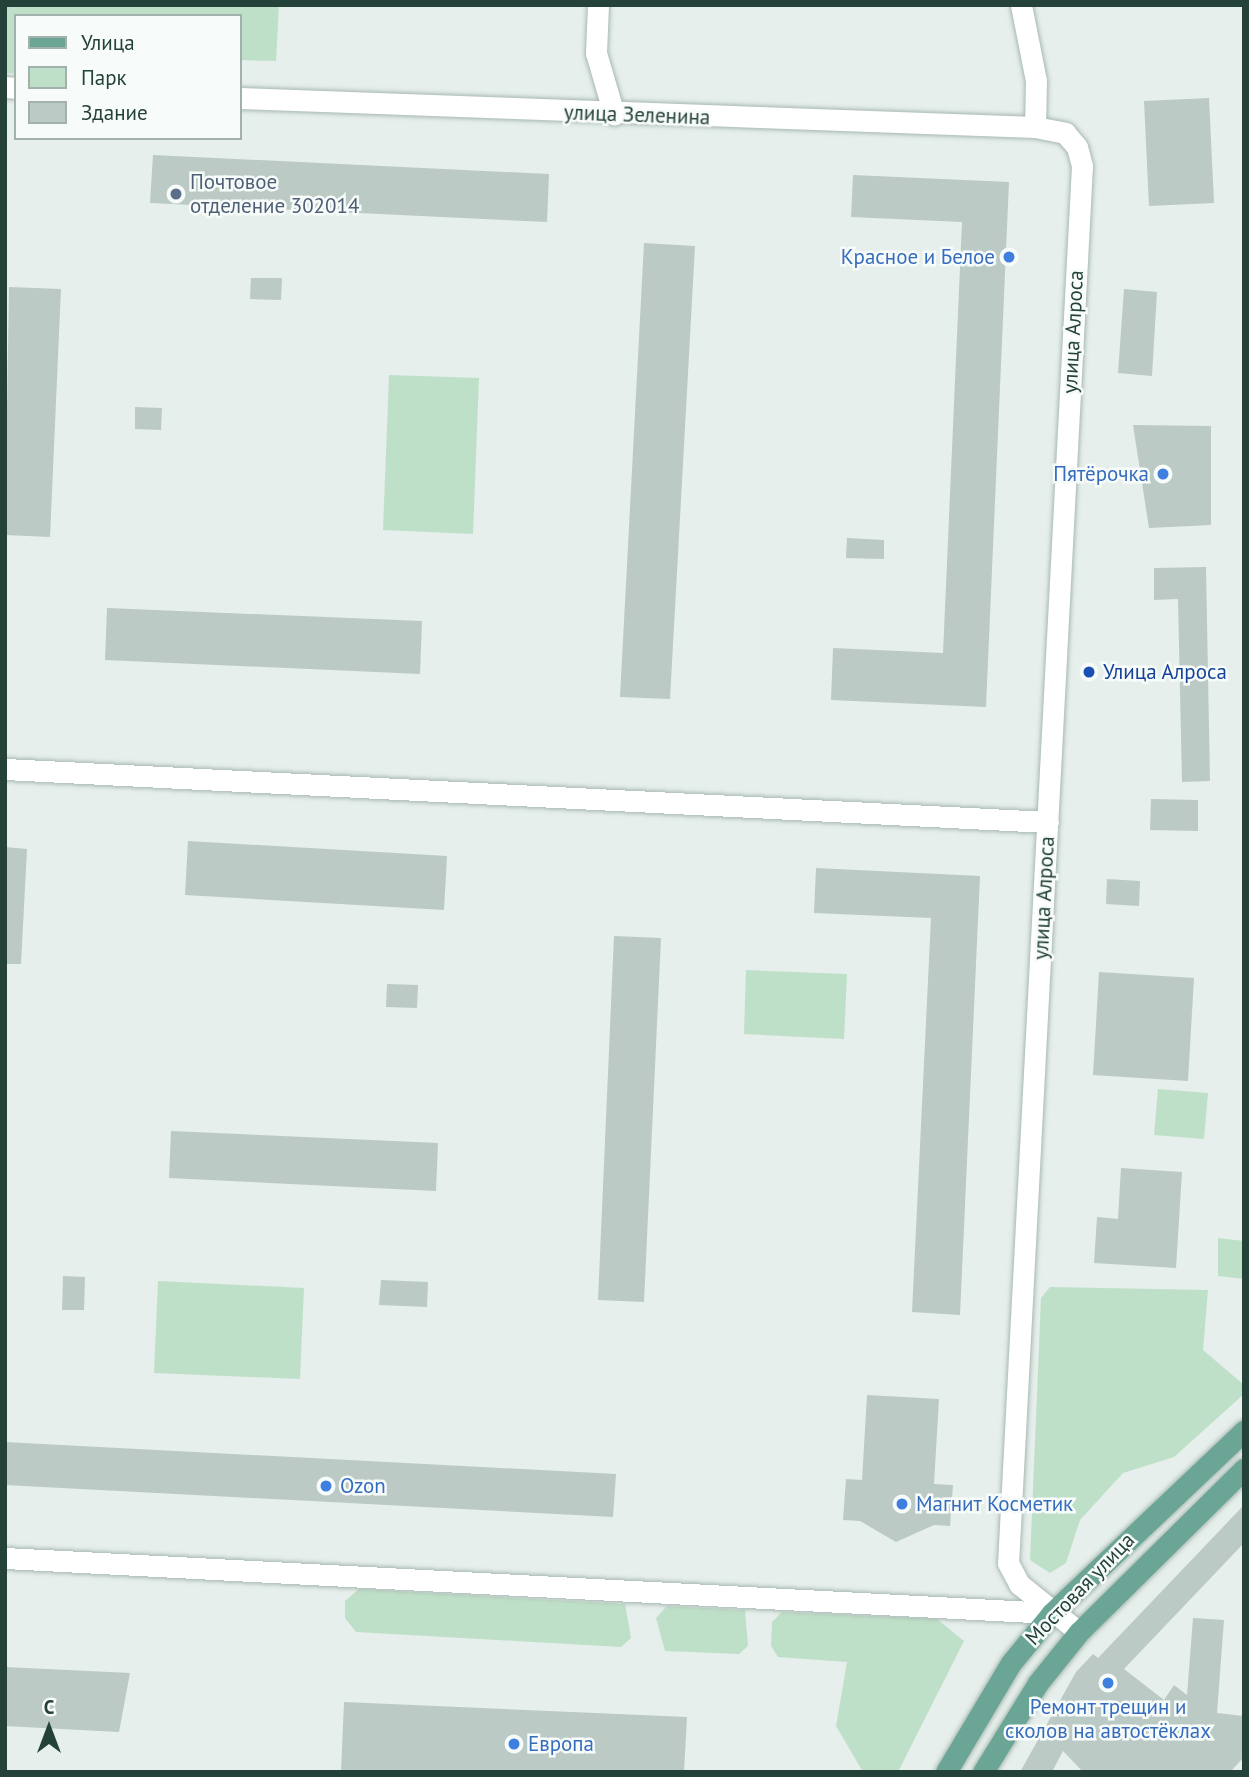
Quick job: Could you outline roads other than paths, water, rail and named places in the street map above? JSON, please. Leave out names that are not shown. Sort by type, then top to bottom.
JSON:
[{"type":"main road","name":"Мостовая улица","points":[[946,1772],[1011,1663],[1052,1613],[1244,1431]]},
{"type":"main road","name":"Мостовая улица","points":[[983,1772],[1038,1683],[1079,1632],[1244,1469]]},
{"type":"street","points":[[598,5],[596,53],[614,114]]},
{"type":"street","points":[[1021,5],[1036,81],[1035,127]]},
{"type":"street","name":"улица Зеленина","points":[[242,98],[614,114],[1035,127],[1065,133],[1082,166]]},
{"type":"street","name":"улица Алроса","points":[[1079,1632],[1019,1584],[1008,1563],[1082,166]]},
{"type":"street","points":[[5,769],[1048,822]]},
{"type":"street","points":[[5,1558],[1052,1613]]},
{"type":"place","name":"Почтовое отделение 302014","points":[[176,194]]},
{"type":"place","name":"Красное и Белое","points":[[1009,257]]},
{"type":"place","name":"Пятёрочка","points":[[1163,474]]},
{"type":"place","name":"Улица Алроса","points":[[1089,672]]},
{"type":"place","name":"Ozon","points":[[326,1486]]},
{"type":"place","name":"Магнит Косметик","points":[[902,1504]]},
{"type":"place","name":"Ремонт трещин и сколов на автостёклах","points":[[1108,1683]]},
{"type":"place","name":"Европа","points":[[514,1744]]}]
